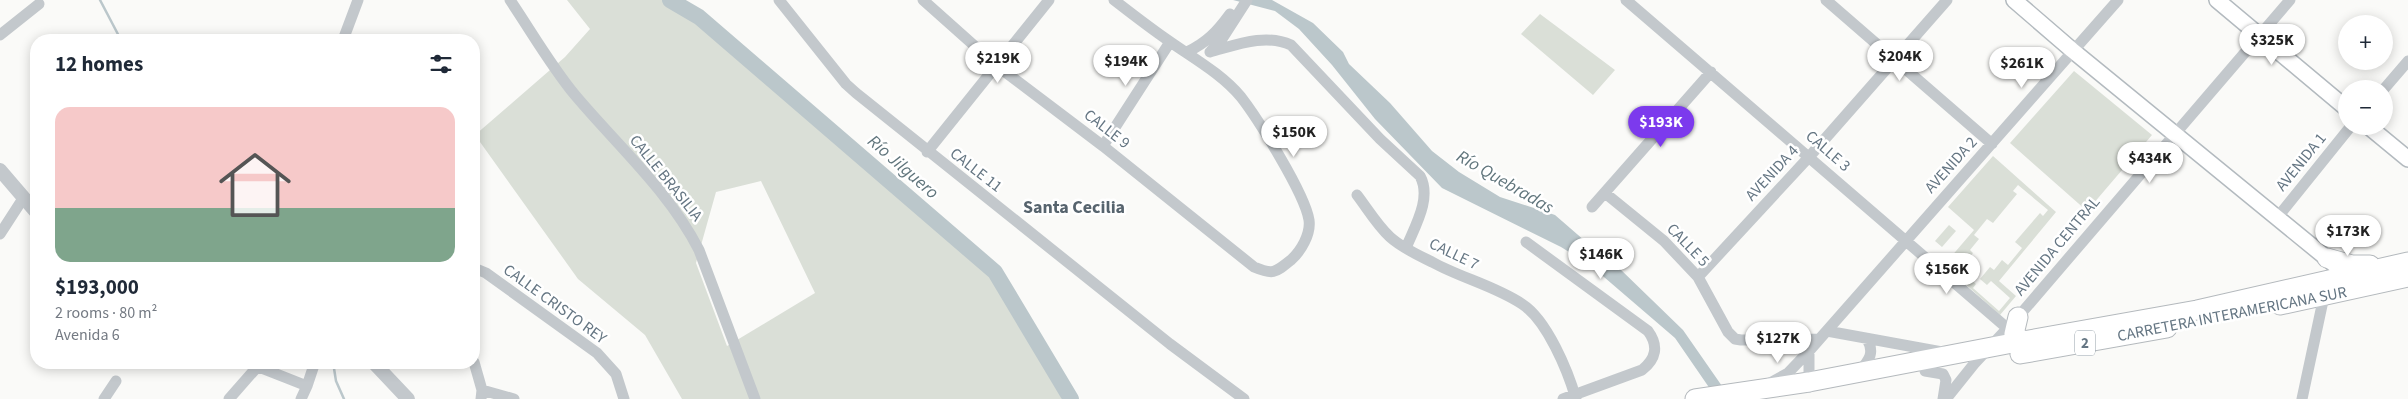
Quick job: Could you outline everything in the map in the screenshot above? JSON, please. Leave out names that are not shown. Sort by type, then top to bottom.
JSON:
[{"type":"highway","points":[[2327,258],[2352,265],[2399,264]]},
{"type":"highway","name":"CARRETERA INTERAMERICANA SUR","points":[[1696,399],[1974,364],[2324,296],[2399,264]]},
{"type":"highway","name":"CARRETERA INTERAMERICANA SUR","points":[[1809,386],[1860,371],[2023,341],[2346,285],[2408,277]]},
{"type":"highway","points":[[2013,322],[2014,334],[2023,341]]},
{"type":"main road","points":[[2014,0],[2175,135],[2327,258],[2338,268],[2346,285]]},
{"type":"main road","points":[[2217,0],[2338,101]]},
{"type":"main road","points":[[2379,135],[2408,159]]},
{"type":"street","points":[[344,34],[358,0]]},
{"type":"street","name":"CALLE BRASILIA","points":[[510,0],[573,93],[672,206],[688,228],[699,250],[755,399]]},
{"type":"street","name":"CALLE 11","points":[[779,0],[846,84],[927,152],[1170,344],[1244,399]]},
{"type":"street","name":"CALLE 9","points":[[923,0],[996,65],[1103,146],[1254,267],[1268,273],[1277,271],[1294,257],[1308,232],[1309,220],[1304,205],[1254,116],[1239,95],[1192,56]]},
{"type":"street","points":[[927,152],[1049,0]]},
{"type":"street","points":[[1114,0],[1192,56],[1210,52],[1220,42],[1233,17],[1239,0]]},
{"type":"street","points":[[1192,56],[1200,46],[1233,17],[1247,0]]},
{"type":"street","name":"CALLE 3","points":[[1626,0],[1905,241],[2013,322]]},
{"type":"street","points":[[1826,0],[1992,144]]},
{"type":"street","name":"AVENIDA 4","points":[[1698,277],[1809,157],[1947,0]]},
{"type":"street","name":"AVENIDA 2","points":[[1751,393],[1788,373],[1809,351],[2118,0]]},
{"type":"street","name":"AVENIDA CENTRAL","points":[[1945,399],[2290,0]]},
{"type":"street","points":[[0,36],[39,4]]},
{"type":"street","points":[[1233,17],[1233,29],[1239,35],[1253,40]]},
{"type":"street","name":"CALLE 7","points":[[1210,52],[1253,40],[1276,40],[1292,45],[1380,139],[1420,176],[1424,183],[1424,202],[1406,248],[1448,271],[1522,304],[1534,314],[1545,328],[1570,378],[1571,398]]},
{"type":"street","points":[[1103,146],[1170,42]]},
{"type":"street","points":[[2392,80],[2408,61]]},
{"type":"street","points":[[1592,208],[1711,72]]},
{"type":"street","name":"AVENIDA 1","points":[[2277,218],[2345,135]]},
{"type":"street","points":[[0,170],[30,204]]},
{"type":"street","name":"CALLE 5","points":[[1605,192],[1664,241],[1698,277],[1728,332],[1735,339],[1747,341],[1823,335],[1867,339],[1953,354]]},
{"type":"street","points":[[1357,195],[1390,236],[1406,248]]},
{"type":"street","points":[[0,234],[24,197]]},
{"type":"street","points":[[1526,242],[1648,331],[1654,340],[1655,355],[1651,364],[1642,370],[1571,398]]},
{"type":"street","name":"CALLE CRISTO REY","points":[[480,270],[598,353],[616,374],[624,399]]},
{"type":"street","points":[[2302,399],[2324,296]]},
{"type":"street","points":[[1860,371],[1872,354],[1867,339]]},
{"type":"street","points":[[1809,351],[1809,386]]},
{"type":"street","points":[[229,399],[255,369]]},
{"type":"street","points":[[265,369],[307,386]]},
{"type":"street","points":[[301,399],[313,369]]},
{"type":"street","points":[[380,369],[408,399]]},
{"type":"street","points":[[476,369],[482,394],[514,399]]},
{"type":"street","points":[[1926,371],[1943,374],[1946,380],[1945,399]]},
{"type":"street","points":[[104,399],[116,381]]},
{"type":"shaded area","points":[[567,0],[670,0],[699,17],[995,272],[1024,321],[1062,399],[682,399],[645,335],[578,279],[480,142],[480,131],[565,57],[590,29]],"holes":[[[761,181],[815,293],[727,346],[696,263],[716,192]]]},
{"type":"shaded area","points":[[1233,0],[1272,0],[1313,23],[1343,52],[1349,64],[1390,103],[1432,151],[1459,172],[1500,197],[1555,215],[1585,241],[1605,250],[1619,268],[1683,330],[1731,399],[1717,399],[1675,338],[1590,265],[1561,247],[1442,188],[1375,119],[1332,65],[1299,29],[1275,11]]},
{"type":"shaded area","points":[[1540,14],[1615,70],[1593,95],[1521,34]]},
{"type":"shaded area","points":[[2074,71],[2152,135],[2087,211],[2010,143]]},
{"type":"shaded area","points":[[1993,156],[2056,212],[1999,281],[2016,296],[2000,315],[1944,265],[1974,230],[1948,207]],"holes":[[[2018,185],[2048,210],[2043,216],[2040,213],[2015,242],[2022,248],[2008,265],[2002,260],[1994,270],[1990,267],[1980,279],[1987,285],[1991,281],[2010,298],[1999,311],[1973,288],[1976,284],[1959,270],[1973,253],[1970,250],[1979,239],[1974,235],[1987,219],[1993,223],[2017,194],[2013,191]]]},
{"type":"shaded area","points":[[1949,225],[1956,231],[1942,247],[1935,241]]},
{"type":"waterway","points":[[100,0],[118,34]]},
{"type":"waterway","name":"Río Jilguero","points":[[670,0],[699,17],[995,272],[1071,399]]},
{"type":"waterway","points":[[334,369],[336,381],[344,399]]},
{"type":"district","name":"Santa Cecilia","points":[[1074,207]]},
{"type":"water label","name":"Río Quebradas","points":[[1505,182]]}]
